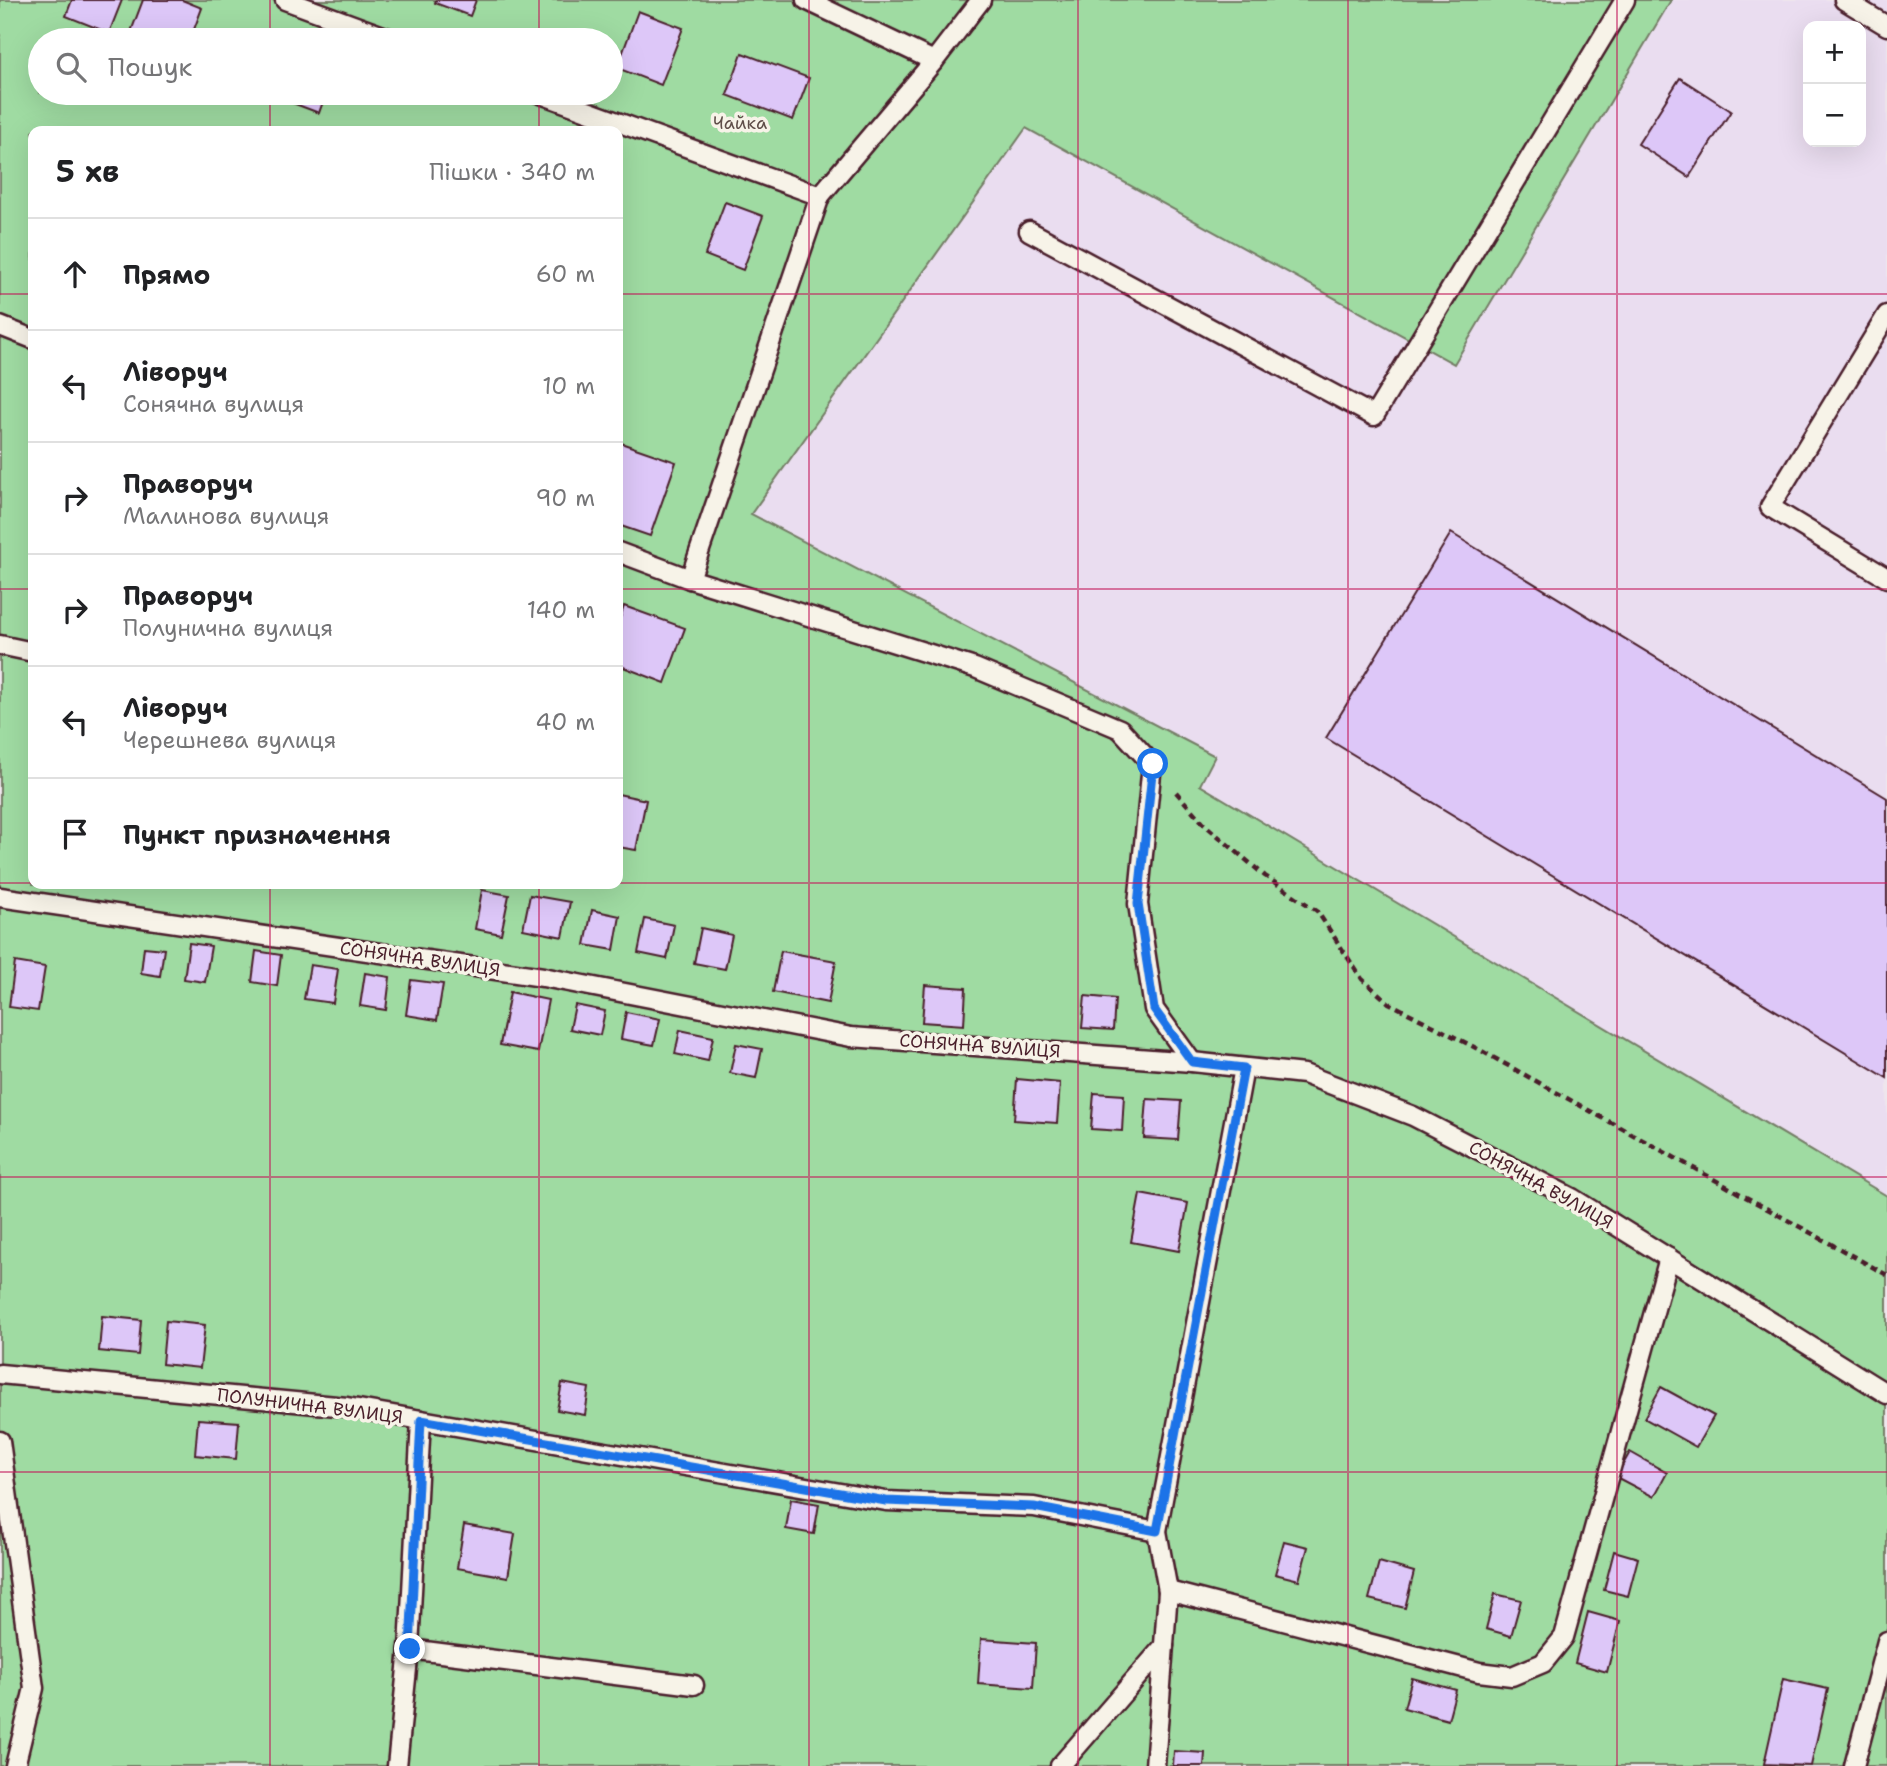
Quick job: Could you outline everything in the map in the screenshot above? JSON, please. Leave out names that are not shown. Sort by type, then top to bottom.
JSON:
[{"type":"lane","points":[[285,0],[361,28]]},
{"type":"lane","points":[[806,0],[933,61]]},
{"type":"lane","points":[[690,579],[820,196],[981,0]]},
{"type":"lane","points":[[1029,231],[1374,416],[1625,0]]},
{"type":"lane","points":[[1844,0],[1887,26]]},
{"type":"lane","points":[[571,105],[820,196]]},
{"type":"lane","points":[[1887,315],[1770,507],[1887,578]]},
{"type":"lane","points":[[0,327],[28,337]]},
{"type":"lane","points":[[623,554],[690,579],[975,668],[1120,729],[1153,764],[1138,904],[1154,1009],[1192,1062]]},
{"type":"lane","points":[[0,645],[28,651]]},
{"type":"lane","name":"СОНЯЧНА ВУЛИЦЯ","points":[[0,897],[543,977],[851,1037],[1192,1062],[1304,1074],[1413,1116],[1572,1198],[1887,1394]]},
{"type":"lane","points":[[1155,1766],[1168,1591],[1157,1531],[1244,1068]]},
{"type":"lane","points":[[1168,1591],[1479,1672],[1512,1676],[1543,1664],[1564,1637],[1669,1258]]},
{"type":"lane","name":"ПОЛУНИЧНА ВУЛИЦЯ","points":[[0,1374],[347,1407],[886,1501],[1034,1507],[1157,1531]]},
{"type":"lane","points":[[397,1766],[410,1649],[421,1420]]},
{"type":"lane","points":[[0,1441],[34,1688],[15,1766]]},
{"type":"lane","points":[[1854,1766],[1880,1703],[1887,1641]]},
{"type":"lane","points":[[1060,1766],[1164,1646]]},
{"type":"lane","points":[[410,1649],[694,1685]]},
{"type":"path","points":[[1153,764],[1204,824],[1265,876],[1317,911],[1362,979],[1389,1003],[1478,1049],[1887,1275]]},
{"type":"shaded area","points":[[1671,0],[1887,0],[1887,1196],[1200,784],[1215,756],[751,514],[1026,128],[1454,364]]},
{"type":"green space","name":"Чайка","points":[[0,0],[1671,0],[1454,364],[1026,128],[751,514],[1215,756],[1200,785],[1887,1196],[1887,1766],[0,1766]]},
{"type":"building","points":[[72,0],[122,0],[111,28],[96,28],[66,16]]},
{"type":"building","points":[[143,0],[182,0],[202,8],[194,28],[132,28]]},
{"type":"building","points":[[436,0],[476,0],[470,16],[435,3]]},
{"type":"building","points":[[638,11],[683,28],[661,85],[623,70],[623,52]]},
{"type":"building","points":[[742,53],[809,78],[793,120],[727,95]]},
{"type":"building","points":[[1680,78],[1731,111],[1689,177],[1638,144]]},
{"type":"building","points":[[298,105],[322,105],[319,113]]},
{"type":"building","points":[[725,202],[763,216],[743,270],[705,255]]},
{"type":"building","points":[[623,444],[676,462],[650,536],[623,527]]},
{"type":"building","points":[[1451,533],[1887,798],[1887,1078],[1326,738]]},
{"type":"building","points":[[624,606],[685,628],[665,683],[623,667]]},
{"type":"building","points":[[623,795],[646,800],[636,850],[623,848]]},
{"type":"building","points":[[482,890],[509,895],[501,934],[475,929]]},
{"type":"building","points":[[530,895],[570,902],[563,937],[523,929]]},
{"type":"building","points":[[592,910],[620,916],[614,950],[585,945]]},
{"type":"building","points":[[645,919],[674,925],[667,959],[638,953]]},
{"type":"building","points":[[701,928],[732,935],[725,969],[694,963]]},
{"type":"building","points":[[189,943],[211,946],[205,982],[184,979]]},
{"type":"building","points":[[144,947],[164,949],[160,976],[141,973]]},
{"type":"building","points":[[256,951],[281,955],[277,986],[252,982]]},
{"type":"building","points":[[781,951],[836,961],[828,1003],[773,992]]},
{"type":"building","points":[[15,962],[45,967],[38,1011],[9,1007]]},
{"type":"building","points":[[310,965],[338,969],[333,1003],[304,999]]},
{"type":"building","points":[[365,973],[390,977],[386,1010],[360,1006]]},
{"type":"building","points":[[411,980],[443,984],[437,1020],[406,1015]]},
{"type":"building","points":[[925,985],[966,988],[964,1025],[922,1022]]},
{"type":"building","points":[[510,992],[548,1000],[538,1052],[500,1045]]},
{"type":"building","points":[[1085,996],[1115,999],[1113,1030],[1082,1028]]},
{"type":"building","points":[[575,1005],[605,1011],[600,1035],[570,1029]]},
{"type":"building","points":[[626,1012],[660,1019],[654,1045],[621,1039]]},
{"type":"building","points":[[680,1030],[713,1037],[708,1061],[675,1054]]},
{"type":"building","points":[[736,1044],[762,1049],[756,1078],[730,1073]]},
{"type":"building","points":[[1017,1079],[1060,1083],[1057,1123],[1014,1120]]},
{"type":"building","points":[[1094,1093],[1124,1095],[1122,1131],[1091,1129]]},
{"type":"building","points":[[1147,1099],[1181,1101],[1178,1140],[1144,1138]]},
{"type":"building","points":[[1140,1194],[1188,1203],[1179,1251],[1131,1242]]},
{"type":"building","points":[[102,1316],[141,1320],[138,1355],[99,1351]]},
{"type":"building","points":[[166,1321],[205,1325],[200,1368],[162,1364]]},
{"type":"building","points":[[562,1383],[589,1388],[585,1415],[557,1410]]},
{"type":"building","points":[[1661,1387],[1714,1416],[1696,1447],[1644,1418]]},
{"type":"building","points":[[198,1419],[239,1422],[236,1459],[195,1455]]},
{"type":"building","points":[[1630,1452],[1667,1473],[1654,1497],[1616,1477]]},
{"type":"building","points":[[791,1499],[819,1504],[814,1534],[786,1529]]},
{"type":"building","points":[[464,1525],[515,1534],[508,1577],[457,1568]]},
{"type":"building","points":[[1284,1541],[1308,1547],[1299,1580],[1275,1574]]},
{"type":"building","points":[[1614,1551],[1638,1558],[1628,1596],[1604,1590]]},
{"type":"building","points":[[1379,1562],[1414,1572],[1405,1608],[1369,1599]]},
{"type":"building","points":[[1495,1594],[1521,1600],[1511,1636],[1486,1629]]},
{"type":"building","points":[[1588,1612],[1620,1621],[1607,1672],[1575,1663]]},
{"type":"building","points":[[981,1639],[1036,1643],[1033,1688],[978,1684]]},
{"type":"building","points":[[1412,1678],[1456,1690],[1448,1720],[1404,1708]]},
{"type":"building","points":[[1783,1679],[1828,1689],[1811,1766],[1764,1764]]},
{"type":"building","points":[[1174,1751],[1205,1753],[1204,1766],[1173,1766]]},
{"type":"route","points":[[410,1649],[421,1420],[886,1501],[1034,1507],[1157,1531],[1244,1068],[1192,1062],[1154,1009],[1138,904],[1153,764]]}]
